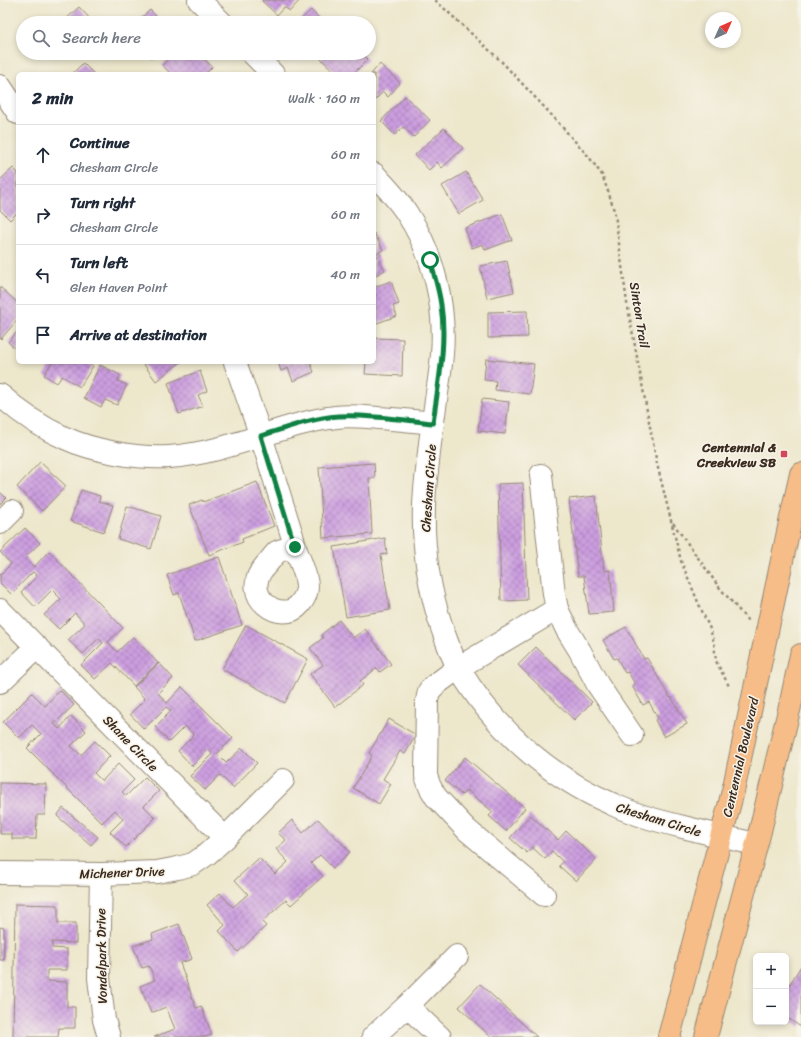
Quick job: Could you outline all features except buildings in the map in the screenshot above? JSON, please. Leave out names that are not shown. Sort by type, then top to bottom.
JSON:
[{"type":"main road","name":"Centennial Boulevard","points":[[669,1037],[734,787],[768,630],[796,519],[801,474]]},
{"type":"main road","points":[[708,1036],[758,838],[801,655]]},
{"type":"street","points":[[199,0],[215,16]]},
{"type":"street","points":[[259,60],[271,72]]},
{"type":"street","points":[[0,86],[16,110]]},
{"type":"street","name":"Chesham Circle","points":[[376,176],[408,214],[420,235],[437,282],[441,304],[443,325],[442,354],[424,496],[423,519],[429,578],[436,609],[446,640],[458,668],[500,725],[520,745],[552,770],[582,790],[613,805],[649,818],[721,837],[758,838]]},
{"type":"street","points":[[236,364],[261,436],[295,547]]},
{"type":"street","points":[[0,395],[23,414],[65,439],[117,453],[145,456],[168,457],[216,450],[289,426],[338,416],[363,416],[433,423]]},
{"type":"street","points":[[541,475],[554,594],[557,609],[598,685],[632,735]]},
{"type":"street","points":[[544,895],[467,830],[436,797],[426,776],[427,701],[429,692],[458,668],[557,609]]},
{"type":"street","name":"Shane Circle","points":[[0,610],[225,838]]},
{"type":"street","points":[[0,682],[37,647]]},
{"type":"street","name":"Michener Drive","points":[[0,873],[100,874],[157,872],[193,864],[206,855],[225,838],[283,780]]},
{"type":"street","name":"Vondelpark Drive","points":[[100,874],[99,978],[104,1020],[109,1037]]},
{"type":"street","points":[[373,1037],[407,1006],[457,956]]},
{"type":"street","points":[[407,1006],[440,1037]]},
{"type":"path","name":"Sinton Trail","points":[[435,0],[501,61],[590,157],[602,175],[615,214],[627,303],[645,400],[658,464],[681,561],[710,629],[714,643],[716,661],[730,688]]},
{"type":"path","points":[[672,521],[719,587],[748,621],[768,630]]},
{"type":"place","name":"Centennial & Creekview SB","points":[[784,454]]},
{"type":"route","points":[[295,547],[261,436],[289,426],[338,416],[363,416],[433,423],[442,354],[443,325],[437,282],[430,260]]}]
